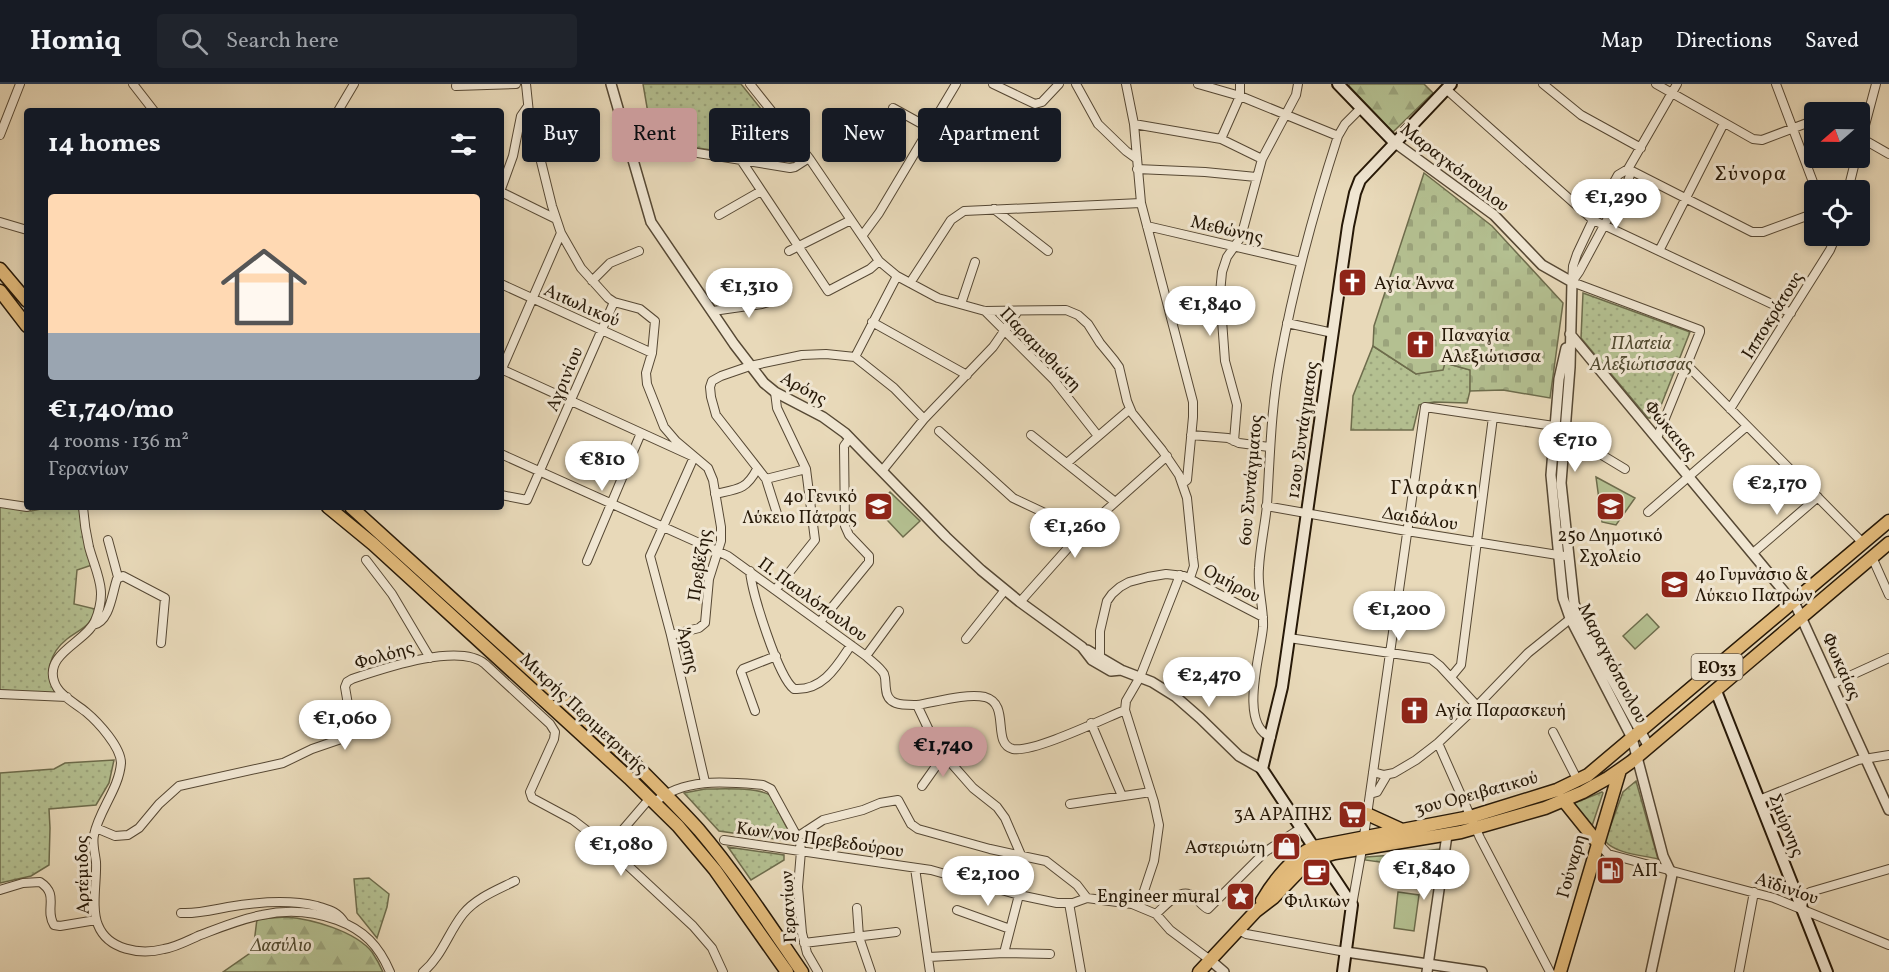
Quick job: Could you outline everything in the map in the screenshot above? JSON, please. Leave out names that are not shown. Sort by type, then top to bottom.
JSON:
[{"type":"main road","name":"Μαραγκόπουλου","points":[[1338,84],[1394,142]]},
{"type":"main road","name":"12ου Συντάγματος","points":[[1271,737],[1282,687],[1348,226],[1357,186],[1362,177],[1394,142],[1448,87]]},
{"type":"main road","points":[[0,269],[24,297]]},
{"type":"main road","points":[[0,291],[24,322]]},
{"type":"main road","name":"Μικρής Περιμετρικής","points":[[332,510],[381,551],[657,798],[698,829],[734,875],[802,972]]},
{"type":"main road","name":"Μικρής Περιμετρικής","points":[[354,510],[582,716],[657,798],[707,859],[787,972]]},
{"type":"main road","name":"ΕΟ33","points":[[1619,771],[1636,734],[1889,521]]},
{"type":"main road","name":"ΕΟ33","points":[[1619,771],[1889,543]]},
{"type":"main road","name":"Σμύρνης","points":[[1716,691],[1827,972]]},
{"type":"main road","name":"3ου Ορειβατικού","points":[[1363,842],[1447,835],[1473,822],[1578,781],[1597,769],[1636,734]]},
{"type":"main road","points":[[1271,737],[1262,769],[1352,905],[1343,972]]},
{"type":"main road","name":"3ου Ορειβατικού","points":[[1317,852],[1363,842],[1401,830],[1473,822],[1564,801],[1619,771]]},
{"type":"main road","name":"Γούναρη","points":[[1560,972],[1619,771]]},
{"type":"main road","points":[[1564,801],[1597,842]]},
{"type":"main road","points":[[1367,814],[1401,830]]},
{"type":"main road","points":[[1199,972],[1256,911],[1269,890],[1294,861],[1304,852],[1317,852]]},
{"type":"street","points":[[0,135],[20,84]]},
{"type":"street","points":[[133,84],[152,108]]},
{"type":"street","points":[[340,108],[354,84]]},
{"type":"street","points":[[456,86],[516,84]]},
{"type":"street","points":[[526,84],[528,106],[561,233],[573,256],[592,282],[614,302]]},
{"type":"street","name":"Αρόης","points":[[611,84],[651,222],[764,383],[775,392],[823,417],[850,438],[964,554],[1020,602],[1082,647],[1121,670],[1140,677],[1176,697],[1239,756],[1262,769]]},
{"type":"street","points":[[750,84],[769,108]]},
{"type":"street","points":[[943,108],[956,84]]},
{"type":"street","points":[[993,84],[1035,104],[1042,102],[1059,84]]},
{"type":"street","points":[[1076,84],[1098,123],[1137,159]]},
{"type":"street","points":[[1126,84],[1134,124],[1141,203],[1193,402],[1187,480],[1183,483]]},
{"type":"street","points":[[1198,84],[1240,96],[1338,136]]},
{"type":"street","points":[[1221,139],[1240,96],[1240,84]]},
{"type":"street","points":[[1234,441],[1237,405],[1225,361],[1220,293],[1224,265],[1241,237],[1262,159],[1298,91],[1298,84]]},
{"type":"street","points":[[1543,84],[1590,120],[1641,148]]},
{"type":"street","points":[[1656,84],[1757,140],[1804,124]]},
{"type":"street","points":[[1572,282],[1573,266],[1577,254],[1593,220],[1618,175],[1628,169],[1641,148],[1677,84]]},
{"type":"street","points":[[1776,84],[1812,180]]},
{"type":"street","points":[[1870,107],[1876,84]]},
{"type":"street","points":[[1448,87],[1593,220],[1791,313]]},
{"type":"street","points":[[504,182],[513,156],[523,110],[528,106]]},
{"type":"street","name":"6ου Συντάγματος","points":[[1271,737],[1265,734],[1259,726],[1253,707],[1263,617],[1258,575],[1266,506],[1273,404],[1287,323],[1301,262],[1338,136],[1345,124],[1361,108]]},
{"type":"street","points":[[1659,251],[1724,123]]},
{"type":"street","points":[[1134,124],[1221,139],[1262,159]]},
{"type":"street","name":"Μαραγκόπουλου","points":[[1394,142],[1494,215],[1536,260],[1572,282],[1570,367],[1561,483],[1563,598],[1636,734],[1649,747]]},
{"type":"street","points":[[1870,145],[1889,154]]},
{"type":"street","points":[[862,236],[879,213],[918,149]]},
{"type":"street","points":[[810,159],[879,261],[910,284],[938,298],[985,311],[1066,310],[1084,319],[1118,364],[1130,409],[1167,456],[1183,483],[1187,498],[1194,566],[1190,578]]},
{"type":"street","points":[[742,162],[800,245],[828,291],[870,269],[879,261]]},
{"type":"street","points":[[753,162],[790,168],[803,162]]},
{"type":"street","points":[[1137,169],[1256,177]]},
{"type":"street","points":[[1628,169],[1752,232],[1758,233],[1804,217]]},
{"type":"street","points":[[1572,282],[1628,181],[1630,175],[1628,169]]},
{"type":"street","points":[[719,215],[761,191]]},
{"type":"street","points":[[504,192],[556,219]]},
{"type":"street","points":[[910,284],[957,214],[966,210],[1141,203]]},
{"type":"street","points":[[994,209],[1048,251]]},
{"type":"street","points":[[789,251],[851,220]]},
{"type":"street","points":[[0,222],[24,229]]},
{"type":"street","name":"Μεθώνης","points":[[1147,226],[1301,262]]},
{"type":"street","points":[[504,363],[561,233]]},
{"type":"street","name":"Ιπποκράτους","points":[[1730,409],[1791,313],[1830,246]]},
{"type":"street","points":[[592,282],[610,263],[639,251]]},
{"type":"street","points":[[961,304],[975,262]]},
{"type":"street","points":[[855,357],[897,276]]},
{"type":"street","points":[[1572,282],[1699,329],[1700,332],[1657,438]]},
{"type":"street","name":"Αιτωλικού","points":[[504,286],[652,353]]},
{"type":"street","points":[[713,311],[762,304],[779,299]]},
{"type":"street","name":"Πρεβέζης","points":[[614,302],[640,309],[655,321],[652,353],[646,378],[660,422],[676,441],[708,468],[716,495],[721,541],[709,579],[705,623],[699,628],[671,635]]},
{"type":"street","name":"Αγρινίου","points":[[504,496],[527,500],[614,302]]},
{"type":"street","name":"Παραμυθιώτη","points":[[985,311],[1054,380],[1098,436]]},
{"type":"street","points":[[882,471],[924,419],[1005,333],[1018,311]]},
{"type":"street","points":[[872,322],[967,375]]},
{"type":"street","points":[[1287,323],[1333,333]]},
{"type":"street","name":"Μαραγκόπουλου","points":[[1563,556],[1551,475],[1559,379],[1570,334]]},
{"type":"street","name":"Φώκαιας","points":[[1570,334],[1793,602]]},
{"type":"street","points":[[779,520],[766,479],[712,407],[710,387],[715,378],[750,366],[808,354],[855,357],[894,388],[924,419]]},
{"type":"street","points":[[1687,365],[1863,543]]},
{"type":"street","points":[[504,371],[694,457]]},
{"type":"street","points":[[775,392],[777,408],[806,469],[815,540],[776,589]]},
{"type":"street","points":[[1352,905],[1425,407],[1554,426],[1625,468]]},
{"type":"street","points":[[1066,463],[1130,409]]},
{"type":"street","points":[[1451,677],[1461,665],[1493,417]]},
{"type":"street","points":[[1648,512],[1747,426]]},
{"type":"street","points":[[939,431],[1013,498],[1083,531]]},
{"type":"street","points":[[587,561],[640,433]]},
{"type":"street","points":[[1031,435],[1115,502]]},
{"type":"street","points":[[1191,435],[1228,438],[1249,445],[1269,447]]},
{"type":"street","points":[[820,622],[869,562],[869,556],[849,535],[845,526],[844,446],[850,438]]},
{"type":"street","name":"Π. Παυλόπουλου","points":[[504,455],[718,551],[776,589],[866,656],[885,676],[886,694],[893,703],[917,705]]},
{"type":"street","points":[[1020,602],[1083,531],[1167,456]]},
{"type":"street","name":"Άρτης","points":[[694,457],[650,555],[705,782]]},
{"type":"street","points":[[716,495],[741,488],[749,483],[757,469]]},
{"type":"street","points":[[766,479],[806,469]]},
{"type":"street","points":[[1753,553],[1818,497]]},
{"type":"street","points":[[0,503],[24,506]]},
{"type":"street","name":"Δαιδάλου","points":[[1266,506],[1563,556]]},
{"type":"street","points":[[82,510],[88,544],[102,587],[101,604],[93,625]]},
{"type":"street","points":[[108,540],[118,577],[126,578],[165,598],[161,643]]},
{"type":"street","points":[[1872,557],[1889,595]]},
{"type":"street","points":[[366,560],[392,594],[430,658]]},
{"type":"street","points":[[750,571],[754,594],[776,656],[789,684],[794,689],[799,690],[826,679],[851,645]]},
{"type":"street","name":"Ομήρου","points":[[1100,656],[1102,617],[1107,602],[1112,594],[1125,584],[1140,579],[1160,575],[1180,575],[1190,578],[1263,617]]},
{"type":"street","points":[[1139,906],[1152,869],[1158,841],[1158,818],[1125,710],[1126,701],[1140,677],[1180,575]]},
{"type":"street","name":"Αρτέμιδος","points":[[118,577],[100,623],[93,625],[82,638],[65,650],[54,667],[53,677],[55,685],[88,713],[109,737],[119,753],[121,764],[118,777],[96,828],[93,841],[96,860],[96,920],[102,933],[114,943],[130,950],[166,949],[240,920],[283,911],[309,912],[345,923],[363,933],[380,952],[390,972]]},
{"type":"street","points":[[966,639],[1005,590]]},
{"type":"street","name":"Φωκαίας","points":[[1793,602],[1889,810]]},
{"type":"street","points":[[866,656],[899,611]]},
{"type":"street","points":[[1373,772],[1387,775],[1403,768],[1438,743],[1478,706],[1528,653],[1573,616]]},
{"type":"street","points":[[1289,638],[1431,659],[1478,706]]},
{"type":"street","name":"Αρόης","points":[[1082,647],[1092,660],[1111,671],[1121,670]]},
{"type":"street","name":"Φολόης","points":[[96,828],[115,836],[128,834],[139,828],[159,804],[179,786],[283,763],[312,749],[347,737],[352,728],[345,690],[347,682],[430,658],[458,655],[479,660],[555,730],[555,736],[530,794],[533,799],[573,820],[608,847]]},
{"type":"street","points":[[755,711],[741,672],[743,669],[776,656]]},
{"type":"street","points":[[1832,684],[1889,658]]},
{"type":"street","points":[[0,694],[67,697]]},
{"type":"street","points":[[1021,855],[1002,812],[973,788],[944,755],[935,743],[917,705],[969,696],[988,699],[997,706],[1003,739],[1007,746],[1015,749],[1045,743],[1125,710]]},
{"type":"street","points":[[1091,723],[1122,796]]},
{"type":"street","points":[[1553,732],[1578,781]]},
{"type":"street","name":"Μαραγκόπουλου","points":[[1636,734],[1637,757],[1663,856],[1672,875]]},
{"type":"street","points":[[1438,743],[1473,822],[1550,972]]},
{"type":"street","points":[[1759,800],[1854,761],[1889,754]]},
{"type":"street","points":[[922,786],[944,755]]},
{"type":"street","points":[[1370,794],[1377,792],[1387,775]]},
{"type":"street","points":[[723,972],[711,948],[693,926],[608,847],[657,798],[674,790],[705,782],[767,786],[776,794],[797,837],[823,820],[863,810],[880,803],[895,800],[901,802],[909,821],[918,829],[990,849],[1046,861],[1077,885],[1086,898],[1139,906],[1156,914],[1170,930],[1224,972]]},
{"type":"street","points":[[1070,804],[1151,792]]},
{"type":"street","points":[[1156,914],[1171,901],[1186,893],[1205,908],[1209,908],[1265,852],[1301,828]]},
{"type":"street","points":[[1428,968],[1447,835]]},
{"type":"street","name":"Γερανίων","points":[[797,837],[801,851],[798,887],[804,943],[818,972]]},
{"type":"street","name":"Κων/νου Πρεβεδούρου","points":[[724,840],[954,875],[1018,895],[1056,903],[1069,903],[1086,898]]},
{"type":"street","name":"Αϊδινίου","points":[[1597,842],[1608,854],[1672,875],[1754,892],[1802,908],[1889,945]]},
{"type":"street","points":[[915,868],[930,972]]},
{"type":"street","points":[[1802,908],[1803,898],[1810,892],[1889,869]]},
{"type":"street","points":[[1651,972],[1672,875]]},
{"type":"street","points":[[423,972],[439,956],[459,920],[472,905],[515,881]]},
{"type":"street","points":[[0,890],[40,882],[51,893],[50,916],[54,925],[96,920]]},
{"type":"street","points":[[1739,972],[1754,892]]},
{"type":"street","points":[[1004,953],[1018,895]]},
{"type":"street","points":[[181,913],[246,905],[298,902],[335,912],[345,923]]},
{"type":"street","points":[[1069,903],[1081,972]]},
{"type":"street","points":[[857,908],[859,937],[871,972]]},
{"type":"street","points":[[957,910],[1010,929]]},
{"type":"street","points":[[1239,930],[1246,934],[1428,968],[1482,972]]},
{"type":"street","points":[[804,943],[896,932]]},
{"type":"street","points":[[928,957],[1004,953],[1050,954]]},
{"type":"green space","points":[[643,84],[741,84],[760,108],[709,108],[709,150],[697,148],[697,108],[647,108]]},
{"type":"green space","points":[[1349,84],[1424,84],[1433,93],[1393,132]]},
{"type":"green space","points":[[1424,173],[1492,226],[1563,303],[1550,398],[1503,390],[1470,391],[1470,370],[1445,363],[1443,370],[1416,374],[1373,346],[1374,326]]},
{"type":"green space","name":"Πλατεία Αλεξιώτισσας","points":[[1583,293],[1690,332],[1656,418],[1648,418],[1581,338]]},
{"type":"green space","points":[[1373,346],[1416,374],[1445,363],[1471,370],[1467,403],[1434,402],[1419,405],[1413,430],[1351,430],[1353,396]]},
{"type":"green space","points":[[1596,477],[1635,498],[1616,525],[1602,522]]},
{"type":"green space","points":[[890,492],[920,521],[903,537],[875,507]]},
{"type":"green space","points":[[0,506],[31,511],[79,510],[92,565],[77,570],[74,604],[95,609],[93,615],[88,623],[67,639],[52,657],[49,672],[56,694],[0,690]]},
{"type":"green space","points":[[1647,614],[1659,627],[1635,649],[1623,636]]},
{"type":"green space","points":[[114,760],[109,783],[96,805],[49,809],[49,865],[31,876],[0,883],[0,773],[54,769],[65,763]]},
{"type":"green space","points":[[1636,781],[1658,859],[1616,849],[1605,841],[1623,792]]},
{"type":"green space","points":[[705,789],[748,790],[770,795],[791,836],[789,841],[719,831],[684,793]]},
{"type":"green space","points":[[1603,793],[1591,826],[1572,804]]},
{"type":"green space","points":[[728,847],[784,855],[784,860],[751,880]]},
{"type":"green space","points":[[1439,849],[1436,870],[1365,860],[1366,857]]},
{"type":"green space","points":[[369,878],[389,894],[377,938],[357,913],[354,879]]},
{"type":"green space","points":[[1398,892],[1419,895],[1414,931],[1394,928]]},
{"type":"green space","name":"Δασύλιο","points":[[286,917],[320,923],[355,938],[372,952],[383,972],[223,972],[253,951],[257,919]]},
{"type":"place","name":"Αγία Άννα","points":[[1353,283]]},
{"type":"place","name":"Παναγία Αλεξιώτισσα","points":[[1420,345]]},
{"type":"place","name":"4ο Γενικό Λύκειο Πάτρας","points":[[878,506]]},
{"type":"place","name":"25ο Δημοτικό Σχολείο","points":[[1610,506]]},
{"type":"place","name":"4ο Γυμνάσιο & Λύκειο Πατρών","points":[[1674,584]]},
{"type":"place","name":"Αγία Παρασκευή","points":[[1414,710]]},
{"type":"place","name":"3Α ΑΡΑΠΗΣ","points":[[1353,814]]},
{"type":"place","name":"Αστεριώτη","points":[[1287,847]]},
{"type":"place","name":"ΑΠ","points":[[1611,870]]},
{"type":"place","name":"Φιλικων","points":[[1317,872]]},
{"type":"place","name":"Engineer mural","points":[[1241,896]]},
{"type":"district","name":"Σύνορα","points":[[1751,173]]},
{"type":"district","name":"Γλαράκη","points":[[1435,487]]}]
